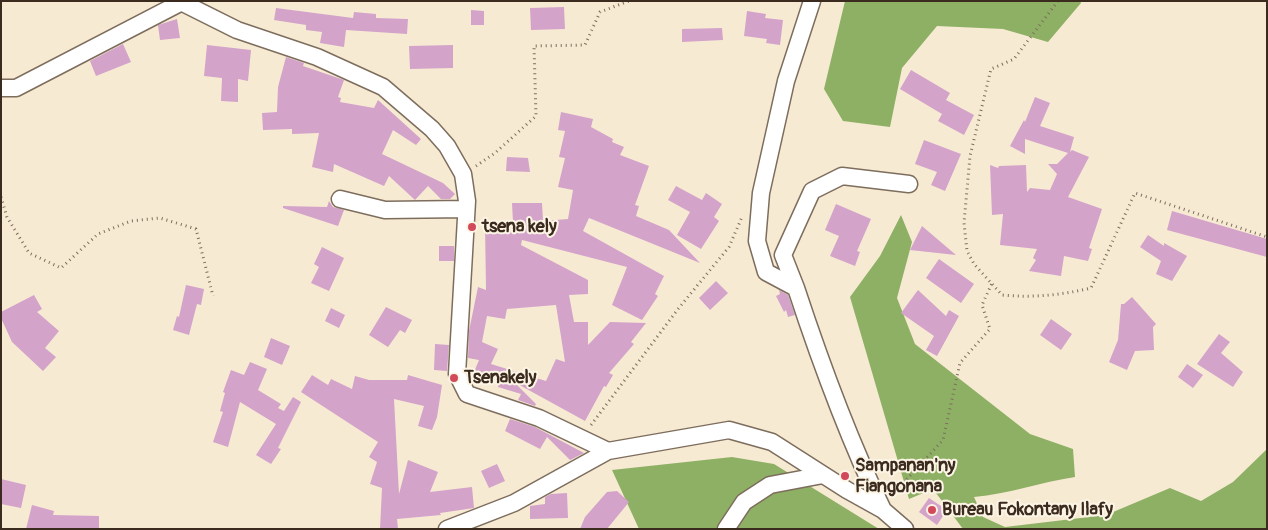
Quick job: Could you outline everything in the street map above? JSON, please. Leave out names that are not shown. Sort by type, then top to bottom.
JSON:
[{"type":"street","points":[[796,288],[766,272],[756,241],[761,193],[786,81],[812,1]]},
{"type":"street","points":[[1,88],[16,88],[179,2],[237,30],[317,57],[383,87],[432,129],[447,146],[463,174],[466,209],[457,374],[467,394],[539,418],[608,451]]},
{"type":"street","points":[[883,510],[861,465],[829,384],[783,255],[812,190],[842,176],[909,184]]},
{"type":"street","points":[[340,199],[385,210],[466,209]]},
{"type":"street","points":[[446,529],[514,503],[608,451],[729,430],[772,442],[883,510],[905,529]]},
{"type":"street","points":[[726,529],[744,502],[770,484],[823,475]]},
{"type":"path","points":[[463,174],[495,153],[536,116],[534,46],[585,45],[600,12],[629,1]]},
{"type":"path","points":[[1058,1],[1014,59],[991,69],[970,156],[964,223],[967,251],[974,264],[1002,295],[1034,298],[1066,294],[1091,288],[1135,192],[1267,237]]},
{"type":"path","points":[[1,197],[7,217],[29,253],[61,268],[98,234],[131,221],[160,218],[196,229],[213,296]]},
{"type":"path","points":[[581,438],[678,309],[729,247],[745,211]]},
{"type":"path","points":[[883,510],[893,493],[943,440],[960,363],[990,329],[982,305],[992,283]]},
{"type":"green space","points":[[845,1],[1080,1],[1081,3],[1048,42],[1003,29],[937,26],[902,68],[890,127],[843,121],[824,89]]},
{"type":"green space","points":[[901,215],[912,242],[897,298],[915,344],[1030,434],[1073,449],[1075,477],[974,497],[983,517],[1005,527],[1106,515],[1170,488],[1201,501],[1233,482],[1267,449],[1267,529],[963,529],[933,489],[909,499],[850,297],[880,256]]},
{"type":"green space","points":[[732,457],[774,464],[879,529],[639,529],[612,470]]},
{"type":"building","points":[[564,7],[565,29],[531,30],[530,8]]},
{"type":"building","points":[[276,8],[353,18],[354,12],[376,14],[376,18],[408,19],[407,34],[346,30],[344,47],[320,43],[322,32],[306,30],[306,25],[274,20]]},
{"type":"building","points":[[471,10],[484,11],[484,25],[471,25]]},
{"type":"building","points":[[747,11],[766,14],[765,18],[783,20],[780,45],[766,43],[767,39],[744,36]]},
{"type":"building","points":[[177,19],[180,38],[160,40],[158,25]]},
{"type":"building","points":[[722,28],[723,40],[682,42],[682,29]]},
{"type":"building","points":[[123,44],[131,62],[96,76],[90,61]]},
{"type":"building","points":[[207,45],[251,50],[248,81],[238,79],[238,102],[221,101],[222,78],[204,76]]},
{"type":"building","points":[[453,45],[453,68],[410,69],[409,46]]},
{"type":"building","points":[[286,57],[304,63],[303,66],[344,80],[338,97],[341,98],[340,102],[374,108],[378,100],[421,139],[416,145],[393,130],[382,154],[443,183],[455,194],[450,199],[441,199],[428,186],[415,200],[389,176],[384,186],[334,164],[333,172],[312,167],[319,133],[292,134],[292,129],[263,130],[262,113],[277,112],[278,87]]},
{"type":"building","points":[[911,70],[950,93],[946,100],[974,115],[964,135],[938,121],[942,114],[900,89]]},
{"type":"building","points":[[1035,97],[1050,103],[1040,126],[1074,137],[1070,152],[1072,150],[1089,157],[1068,197],[1102,209],[1089,248],[1092,249],[1088,261],[1064,256],[1061,276],[1029,271],[1036,260],[1033,258],[1037,249],[1000,245],[1003,214],[992,215],[990,165],[998,168],[999,166],[1026,165],[1027,192],[1030,188],[1050,190],[1057,174],[1048,164],[1057,164],[1068,153],[1025,139],[1025,154],[1010,146],[1024,120],[1025,122]]},
{"type":"building","points":[[561,112],[593,119],[591,127],[613,139],[612,142],[624,147],[620,155],[649,166],[635,205],[639,206],[636,216],[669,230],[700,263],[589,218],[583,231],[664,276],[655,294],[658,296],[642,320],[612,305],[627,267],[522,240],[521,245],[588,280],[588,294],[569,295],[574,322],[588,322],[588,345],[610,322],[646,323],[631,342],[634,344],[609,373],[613,375],[606,387],[604,386],[585,421],[514,382],[536,404],[535,406],[518,400],[521,394],[498,387],[499,382],[474,372],[479,360],[468,358],[469,331],[478,287],[486,290],[485,223],[513,222],[512,203],[542,203],[543,221],[568,219],[573,190],[558,187],[565,158],[559,157],[565,131],[558,130]],"holes":[[[556,305],[565,362],[556,359],[546,381],[491,364],[498,349],[482,342],[487,316],[505,319],[507,309]]]},
{"type":"building","points":[[924,140],[961,154],[945,191],[931,185],[937,172],[915,164]]},
{"type":"building","points":[[507,157],[528,158],[530,172],[506,171]]},
{"type":"building","points":[[676,186],[702,200],[706,193],[722,204],[714,217],[719,221],[701,249],[677,235],[690,212],[668,200]]},
{"type":"building","points":[[329,201],[333,207],[344,210],[338,226],[283,208],[283,206],[327,207]]},
{"type":"building","points":[[836,204],[871,219],[857,251],[860,252],[855,266],[830,256],[839,236],[825,230]]},
{"type":"building","points":[[1172,211],[1267,239],[1267,257],[1167,230]]},
{"type":"building","points":[[922,226],[956,255],[910,250]]},
{"type":"building","points":[[1148,235],[1164,246],[1164,243],[1187,256],[1172,281],[1156,274],[1161,261],[1140,247]]},
{"type":"building","points":[[439,246],[454,246],[454,261],[439,261]]},
{"type":"building","points":[[322,247],[344,258],[329,291],[311,283],[319,267],[314,264]]},
{"type":"building","points":[[939,259],[974,284],[961,303],[926,278]]},
{"type":"building","points":[[716,281],[728,293],[710,310],[699,298]]},
{"type":"building","points":[[186,285],[204,289],[201,305],[197,304],[189,335],[173,330],[177,316],[179,317]]},
{"type":"building","points":[[779,290],[788,295],[795,315],[788,317],[786,310],[784,312],[776,296],[780,294]]},
{"type":"building","points":[[918,290],[946,316],[949,310],[959,316],[937,356],[926,350],[934,336],[901,313]]},
{"type":"building","points":[[34,295],[42,309],[37,312],[59,331],[45,348],[56,357],[43,371],[12,342],[1,318],[1,312]]},
{"type":"building","points":[[1132,297],[1156,324],[1153,327],[1154,350],[1135,351],[1127,370],[1109,362],[1118,340],[1121,304],[1124,304]]},
{"type":"building","points":[[386,307],[412,320],[405,333],[400,330],[388,347],[369,335]]},
{"type":"building","points":[[331,308],[345,315],[339,328],[325,321]]},
{"type":"building","points":[[1051,319],[1072,334],[1061,350],[1040,335]]},
{"type":"building","points":[[1219,334],[1230,342],[1221,353],[1243,372],[1233,387],[1197,364]]},
{"type":"building","points":[[271,338],[290,346],[282,365],[264,357]]},
{"type":"building","points":[[435,344],[449,345],[447,371],[434,370]]},
{"type":"building","points":[[250,362],[267,369],[258,390],[281,404],[278,408],[284,411],[293,397],[301,402],[278,448],[281,449],[271,464],[256,455],[276,424],[240,402],[228,447],[213,442],[223,412],[220,411],[225,393],[223,392],[231,370],[244,375]]},
{"type":"building","points":[[1187,364],[1203,375],[1193,388],[1178,377]]},
{"type":"building","points":[[312,375],[328,385],[331,379],[352,389],[355,376],[369,380],[407,380],[408,375],[442,385],[437,417],[432,430],[418,426],[424,406],[394,399],[399,494],[408,460],[438,472],[430,492],[472,487],[474,508],[440,513],[441,515],[397,519],[398,529],[380,529],[382,488],[370,484],[377,462],[369,457],[378,442],[301,392]]},
{"type":"building","points":[[510,419],[535,427],[584,453],[570,460],[547,437],[540,449],[505,431]]},
{"type":"building","points":[[497,464],[505,481],[489,488],[481,471]]},
{"type":"building","points":[[1,479],[26,485],[21,508],[1,504]]},
{"type":"building","points":[[617,491],[629,502],[607,529],[580,529],[585,517],[607,492]]},
{"type":"building","points":[[567,493],[568,518],[530,519],[530,506],[545,504],[545,497],[551,494]]},
{"type":"building","points":[[929,498],[947,510],[937,525],[919,512]]},
{"type":"building","points":[[32,505],[54,511],[53,515],[99,516],[99,529],[26,529]]},
{"type":"place","name":"tsena kely","points":[[472,227]]},
{"type":"place","name":"Tsenakely","points":[[454,378]]},
{"type":"place","name":"Sampanan'ny Fiangonana","points":[[845,476]]},
{"type":"place","name":"Bureau Fokontany Ilafy","points":[[932,510]]}]
